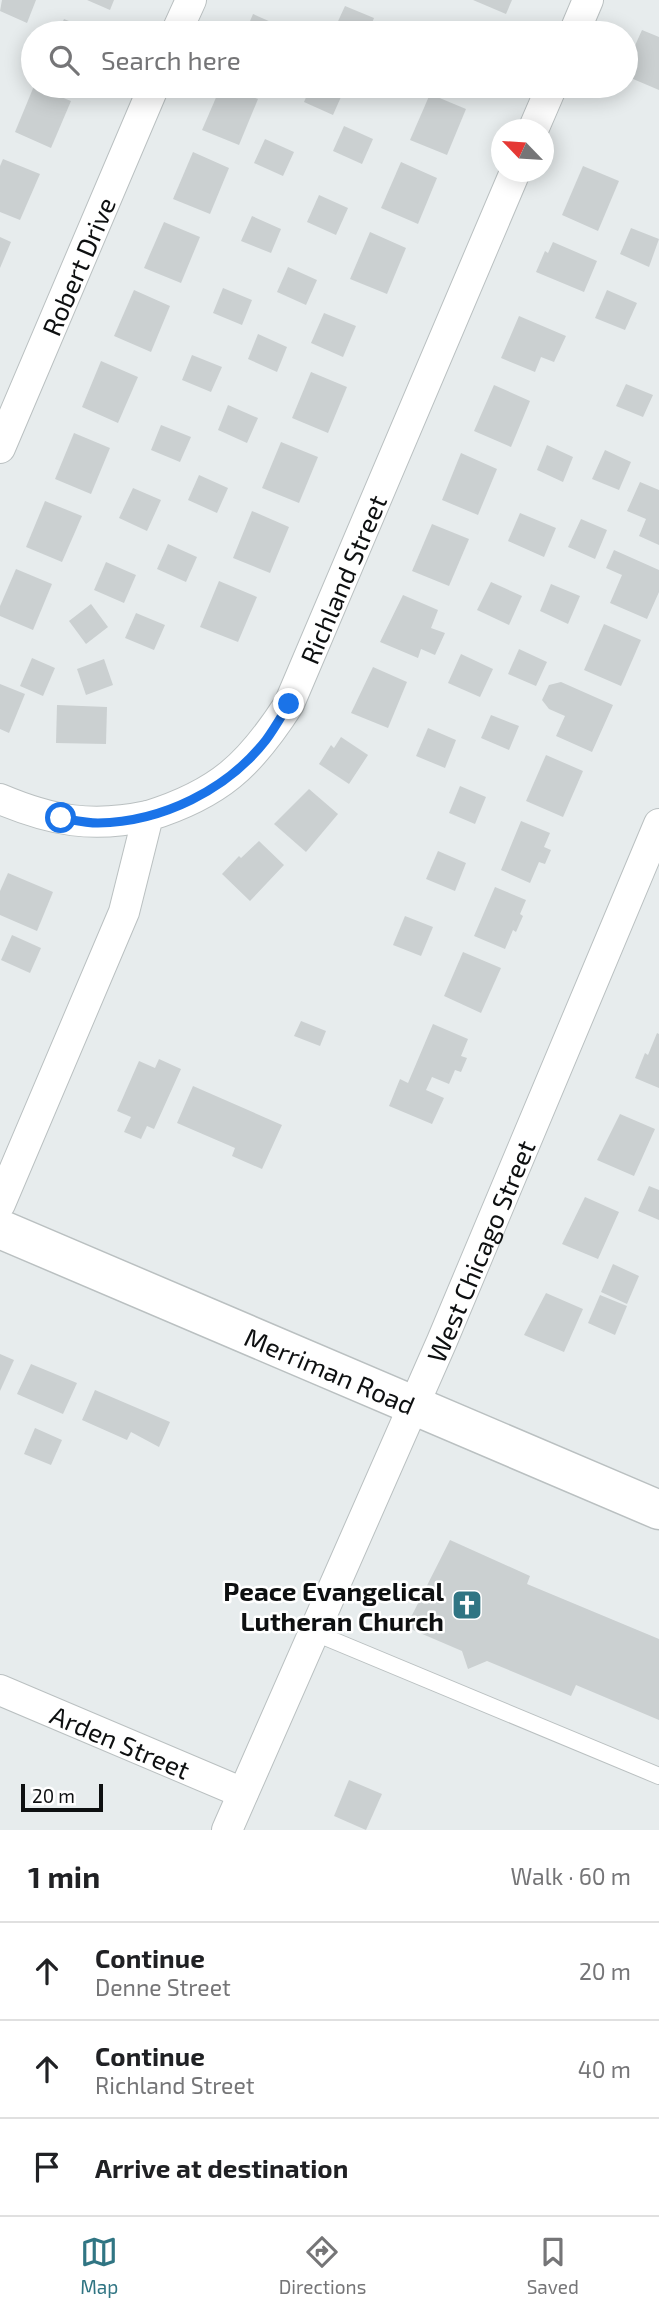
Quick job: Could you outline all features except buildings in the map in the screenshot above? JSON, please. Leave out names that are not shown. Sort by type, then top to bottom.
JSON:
[{"type":"main road","name":"Merriman Road","points":[[0,1229],[659,1510]]},
{"type":"street","points":[[181,21],[191,0]]},
{"type":"street","points":[[579,21],[588,0]]},
{"type":"street","name":"Robert Drive","points":[[0,448],[149,98]]},
{"type":"street","points":[[538,119],[547,98]]},
{"type":"street","name":"Richland Street","points":[[0,799],[28,810],[95,823],[121,822],[148,816],[194,799],[230,776],[266,739],[289,704],[511,182]]},
{"type":"street","points":[[0,1204],[124,912],[148,816]]},
{"type":"street","name":"West Chicago Street","points":[[227,1830],[413,1405],[659,824]]},
{"type":"street","name":"Arden Street","points":[[0,1690],[243,1793]]},
{"type":"lane","points":[[313,1632],[659,1776]]},
{"type":"place","name":"Peace Evangelical Lutheran Church","points":[[467,1605]]},
{"type":"route","points":[[61,818],[95,823],[121,822],[171,809],[194,799],[230,776],[249,759],[289,704]]}]
